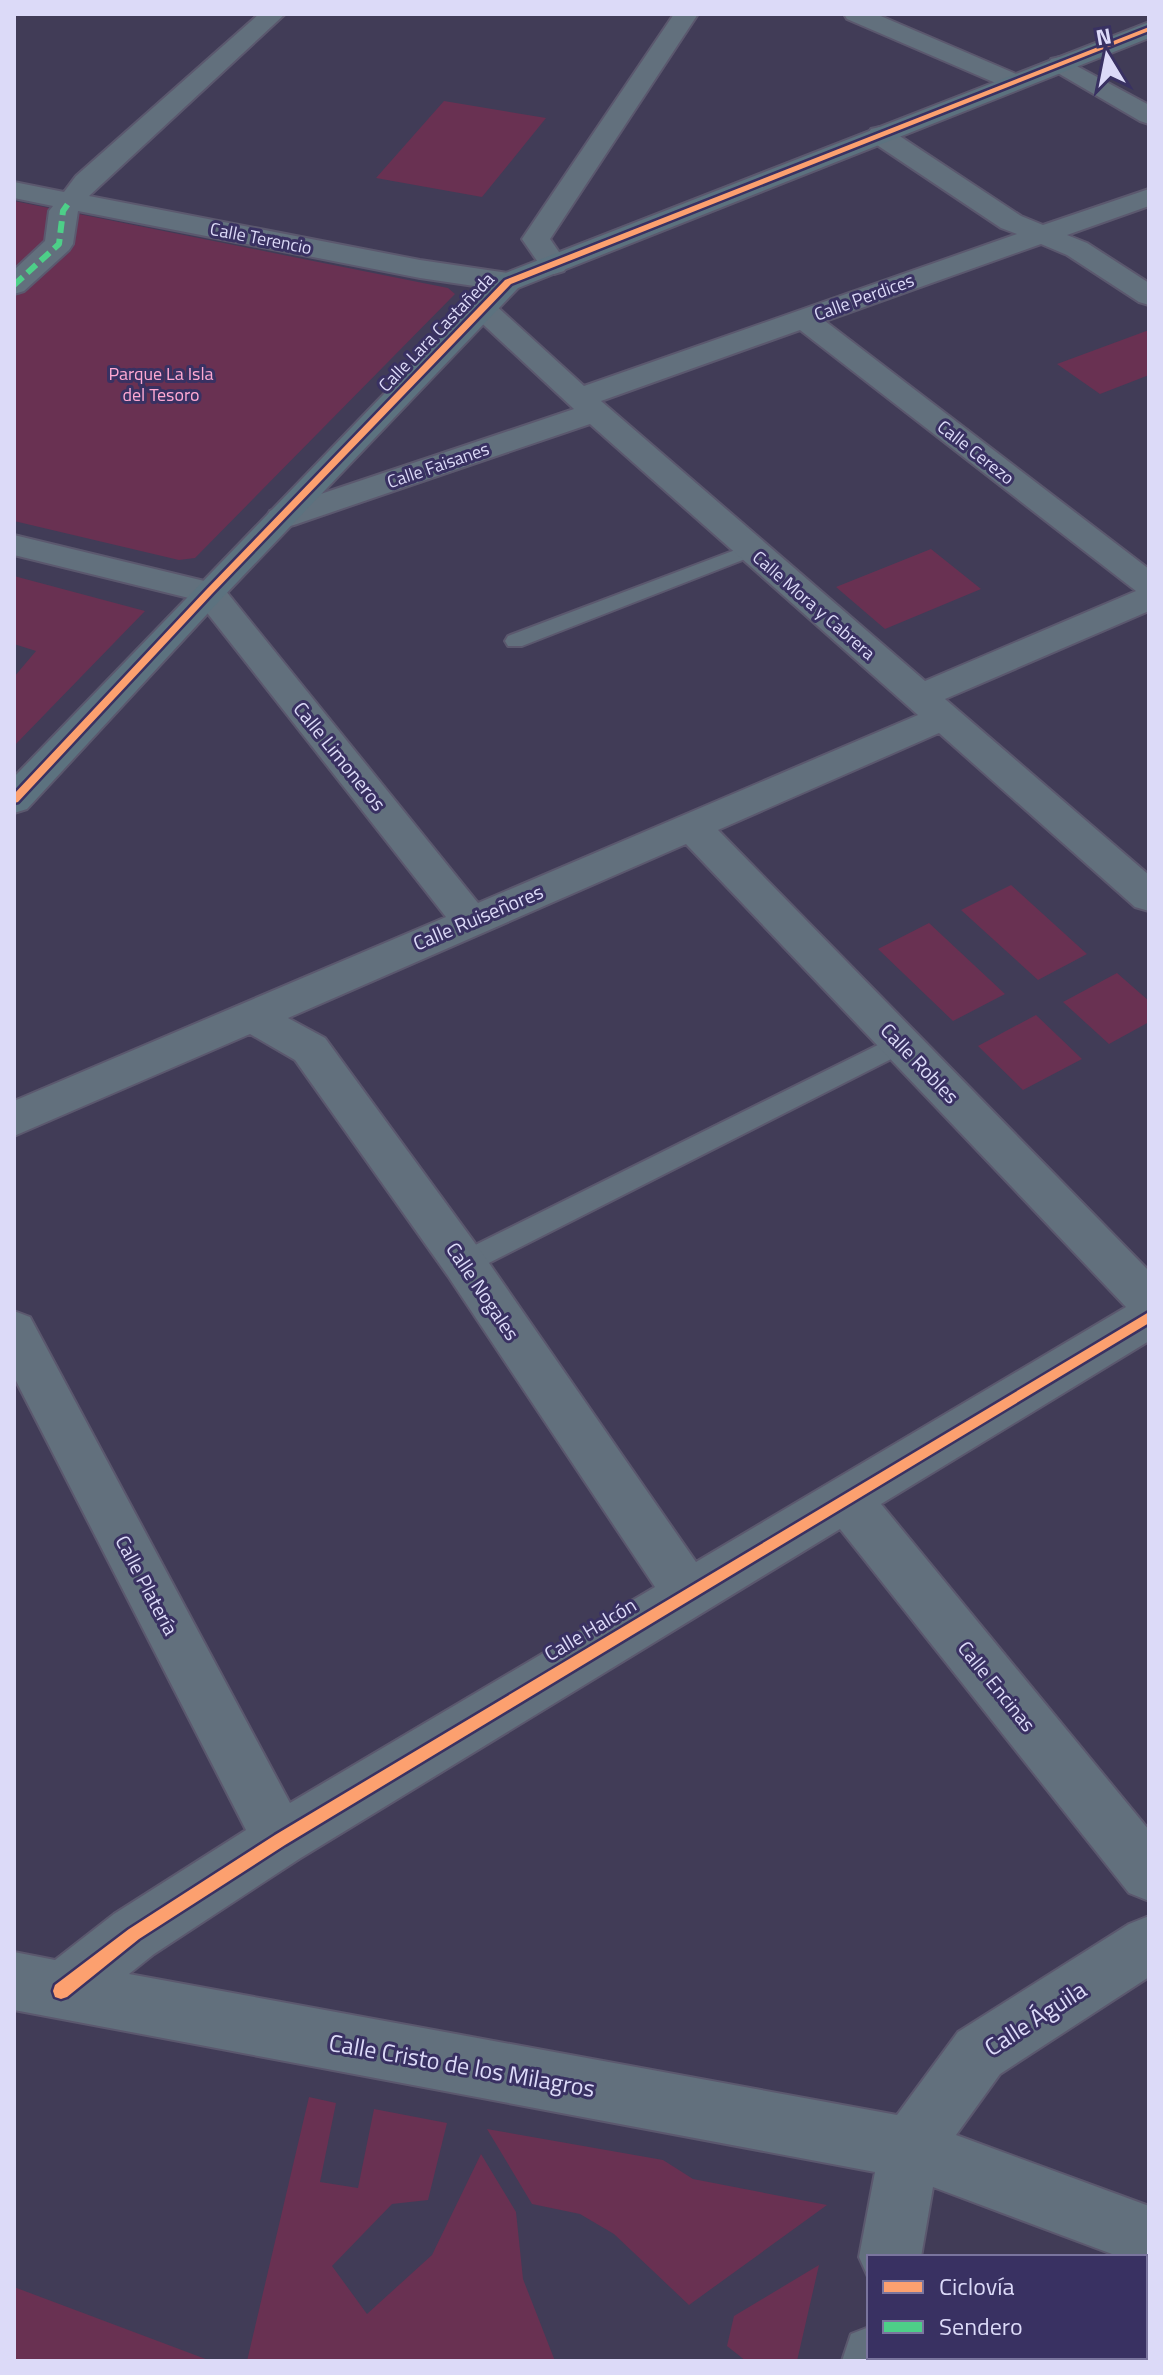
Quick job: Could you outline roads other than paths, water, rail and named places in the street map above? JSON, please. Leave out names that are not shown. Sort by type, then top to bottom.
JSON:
[{"type":"street","points":[[14,285],[59,244],[63,211],[86,182],[273,14]]},
{"type":"street","points":[[554,265],[536,239],[686,14]]},
{"type":"street","points":[[856,14],[1014,82]]},
{"type":"street","name":"Calle Lara Castañeda","points":[[14,800],[209,592],[508,282],[1149,29]]},
{"type":"street","points":[[1060,64],[1149,116]]},
{"type":"street","points":[[880,135],[1011,222],[1077,249],[1149,296]]},
{"type":"street","name":"Calle Terencio","points":[[14,190],[420,269],[508,282]]},
{"type":"street","name":"Calle Perdices","points":[[587,405],[804,319],[1149,197]]},
{"type":"street","name":"Calle Mora y Cabrera","points":[[482,308],[751,550],[1149,897]]},
{"type":"street","name":"Calle Cerezo","points":[[804,319],[1149,585]]},
{"type":"street","name":"Calle Faisanes","points":[[282,518],[587,405]]},
{"type":"street","points":[[14,545],[209,592]]},
{"type":"street","name":"Calle Limoneros","points":[[209,592],[471,921]]},
{"type":"street","name":"Calle Ruiseñores","points":[[14,1119],[691,826],[1149,598]]},
{"type":"street","name":"Calle Robles","points":[[691,826],[1149,1301]]},
{"type":"street","name":"Calle Nogales","points":[[251,1016],[310,1049],[464,1263],[688,1593]]},
{"type":"street","name":"Calle Halcón","points":[[38,1986],[134,1934],[280,1840],[1149,1317]]},
{"type":"street","name":"Calle Platería","points":[[14,1331],[280,1840]]},
{"type":"street","name":"Calle Encinas","points":[[846,1499],[1149,1873]]},
{"type":"street","name":"Calle Águila","points":[[910,2148],[979,2053],[1149,1944]]},
{"type":"street","name":"Calle Cristo de los Milagros","points":[[38,1986],[910,2148],[1149,2237]]},
{"type":"street","points":[[890,2255],[910,2148]]},
{"type":"lane","points":[[515,641],[751,550]]},
{"type":"lane","points":[[464,1263],[900,1043]]},
{"type":"park label","name":"Parque La Isla del Tesoro","points":[[161,383]]}]
